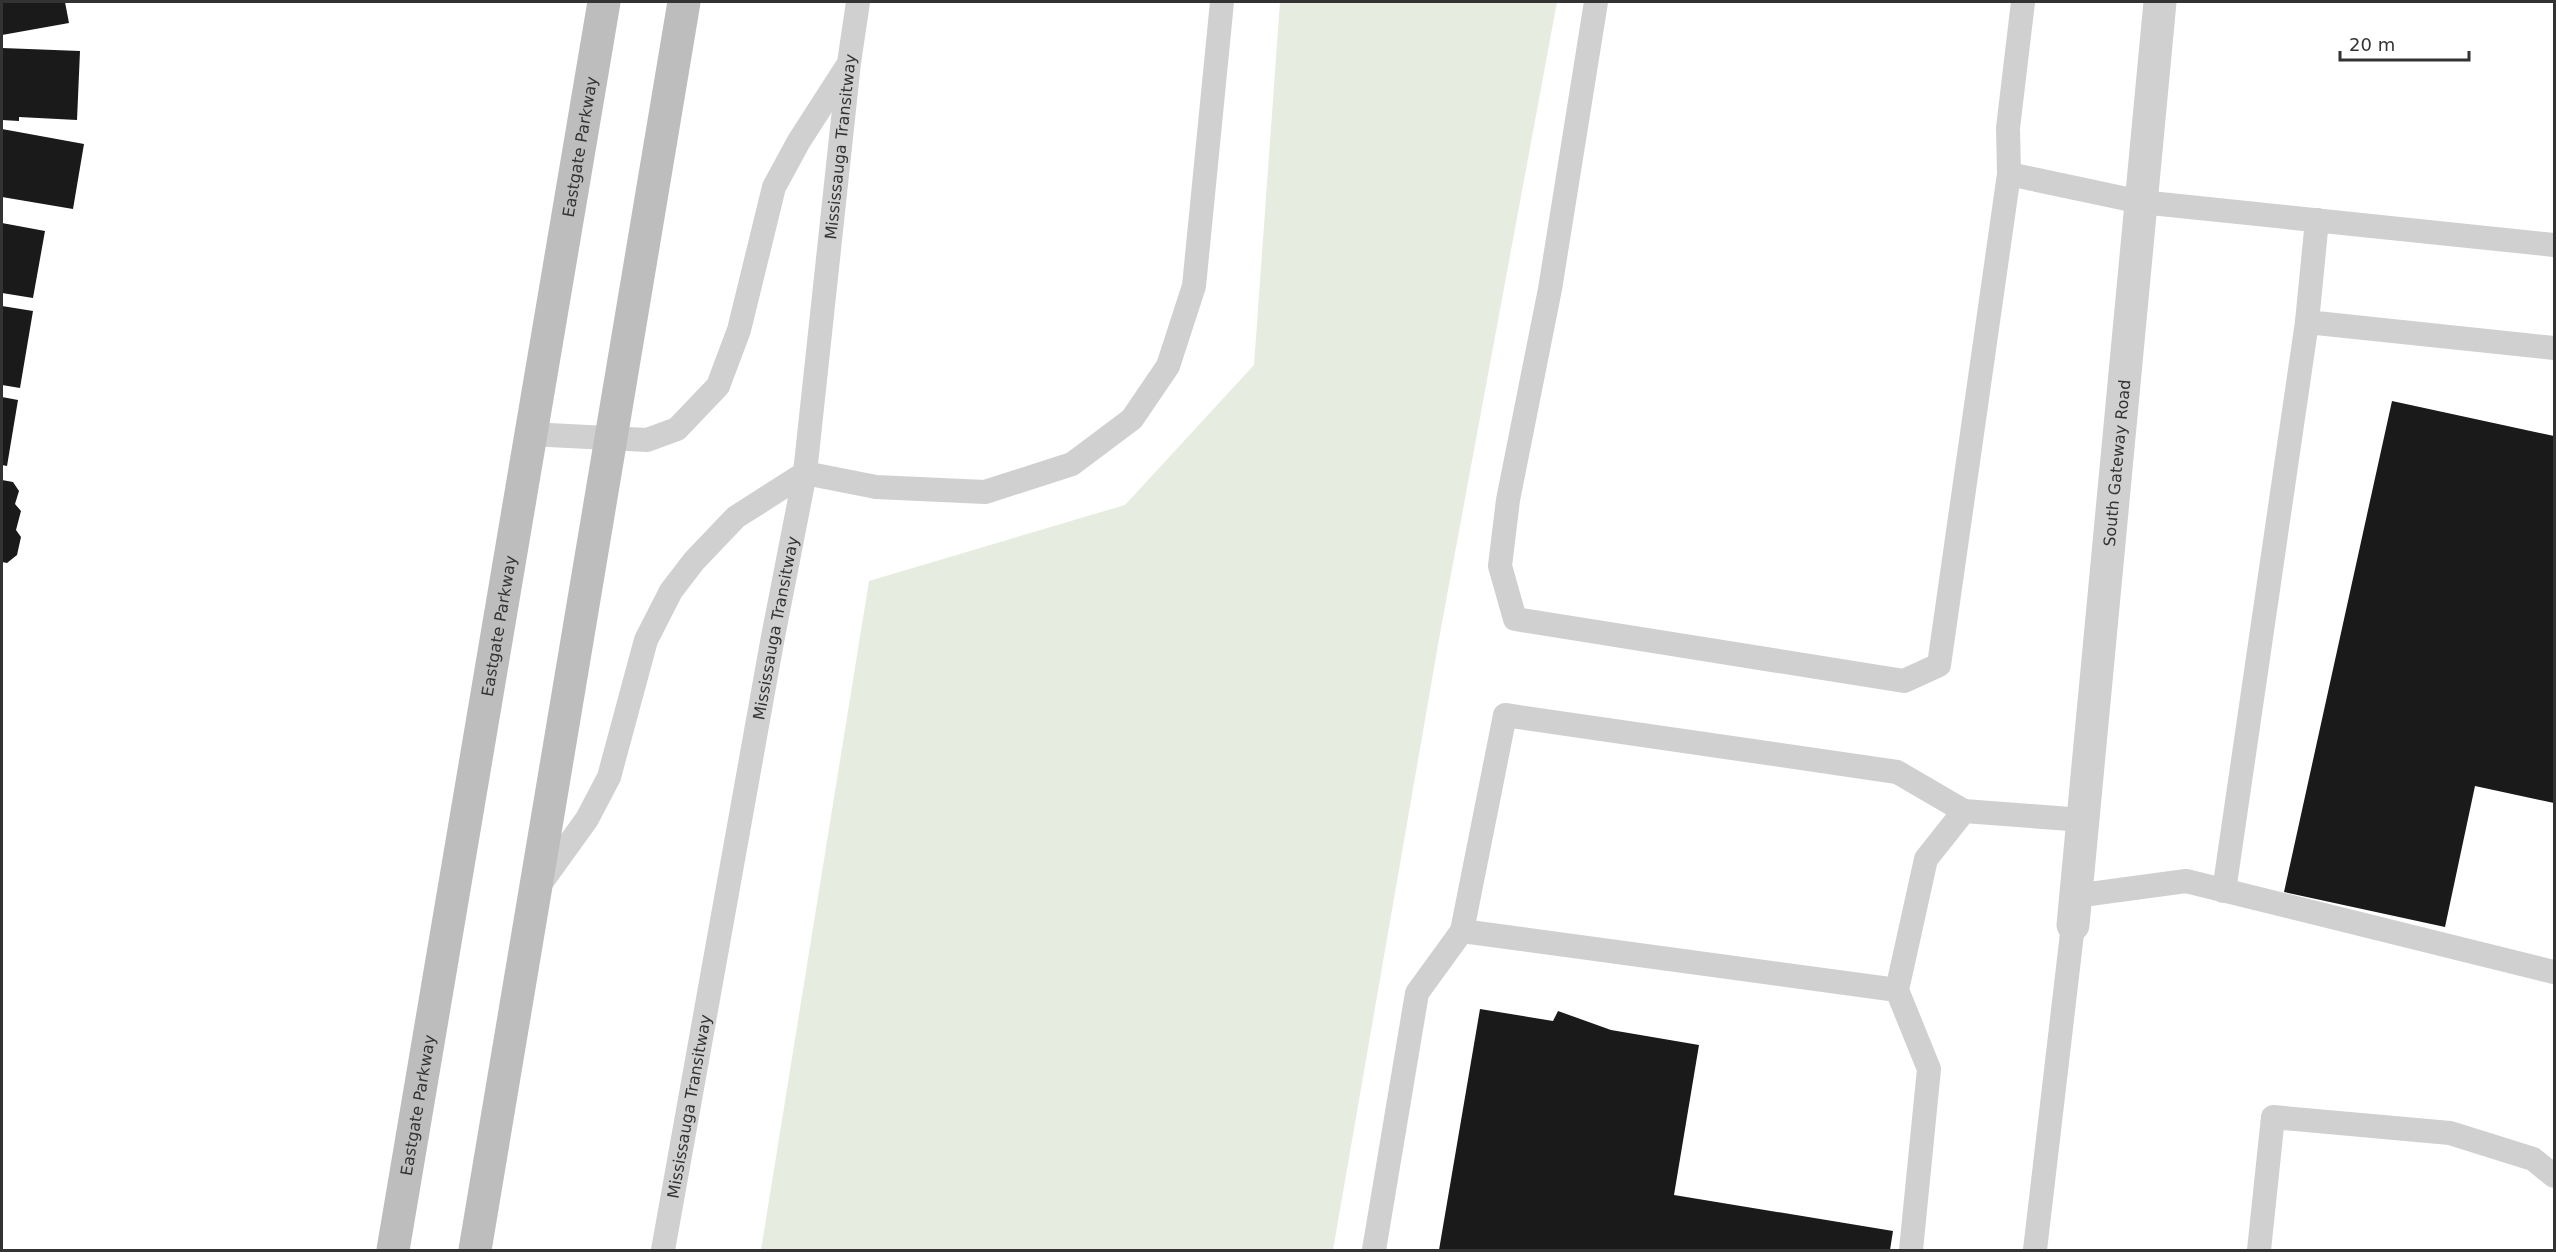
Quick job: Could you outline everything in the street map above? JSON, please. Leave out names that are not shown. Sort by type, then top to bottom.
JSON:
[{"type":"main road","name":"Eastgate Parkway","points":[[393,1251],[603,2]]},
{"type":"main road","points":[[475,1251],[684,2]]},
{"type":"street","name":"South Gateway Road","points":[[2074,910],[2160,2]]},
{"type":"lane","name":"Mississauga Transitway","points":[[663,1251],[772,642],[805,473],[849,63],[858,2]]},
{"type":"lane","points":[[537,888],[587,819],[609,777],[646,640],[671,591],[694,561],[736,517],[805,473],[876,487],[985,492],[1072,464],[1132,419],[1168,366],[1194,286],[1222,2]]},
{"type":"lane","points":[[1596,2],[1550,289],[1508,501],[1500,566],[1515,619],[1904,681],[1939,665],[2009,174],[2008,128],[2023,2]]},
{"type":"lane","points":[[529,434],[647,440],[676,429],[718,386],[739,330],[774,187],[799,141],[849,63]]},
{"type":"lane","points":[[2009,174],[2141,202],[2554,245]]},
{"type":"lane","points":[[2224,891],[2307,322],[2317,220]]},
{"type":"lane","points":[[2307,322],[2554,348]]},
{"type":"lane","points":[[1374,1251],[1417,993],[1462,931],[1505,715],[1897,772],[1964,812],[2083,820]]},
{"type":"lane","points":[[1911,1251],[1929,1069],[1897,990],[1926,859],[1964,812]]},
{"type":"lane","points":[[2035,1251],[2074,910],[2186,881],[2554,972]]},
{"type":"lane","points":[[1462,931],[1897,990]]},
{"type":"lane","points":[[2259,1251],[2273,1117],[2450,1133],[2533,1159],[2554,1176]]},
{"type":"shaded area","points":[[1280,2],[1557,2],[1439,639],[1333,1250],[761,1250],[869,581],[1125,505],[1254,365]]},
{"type":"building","points":[[2,2],[65,2],[69,23],[2,35]]},
{"type":"building","points":[[2,48],[80,51],[77,120],[19,117],[19,121],[2,120]]},
{"type":"building","points":[[2,129],[84,144],[73,209],[2,197]]},
{"type":"building","points":[[2,223],[45,231],[33,298],[2,293]]},
{"type":"building","points":[[2,306],[33,311],[20,388],[2,385]]},
{"type":"building","points":[[2,397],[18,400],[7,466],[2,465]]},
{"type":"building","points":[[2392,401],[2554,436],[2554,803],[2475,786],[2445,927],[2284,892]]},
{"type":"building","points":[[2,480],[13,482],[19,491],[15,504],[21,511],[16,530],[21,537],[17,555],[7,563],[2,562]]},
{"type":"building","points":[[1480,1009],[1553,1021],[1558,1011],[1611,1030],[1699,1045],[1674,1195],[1893,1231],[1890,1250],[1439,1250]]}]
